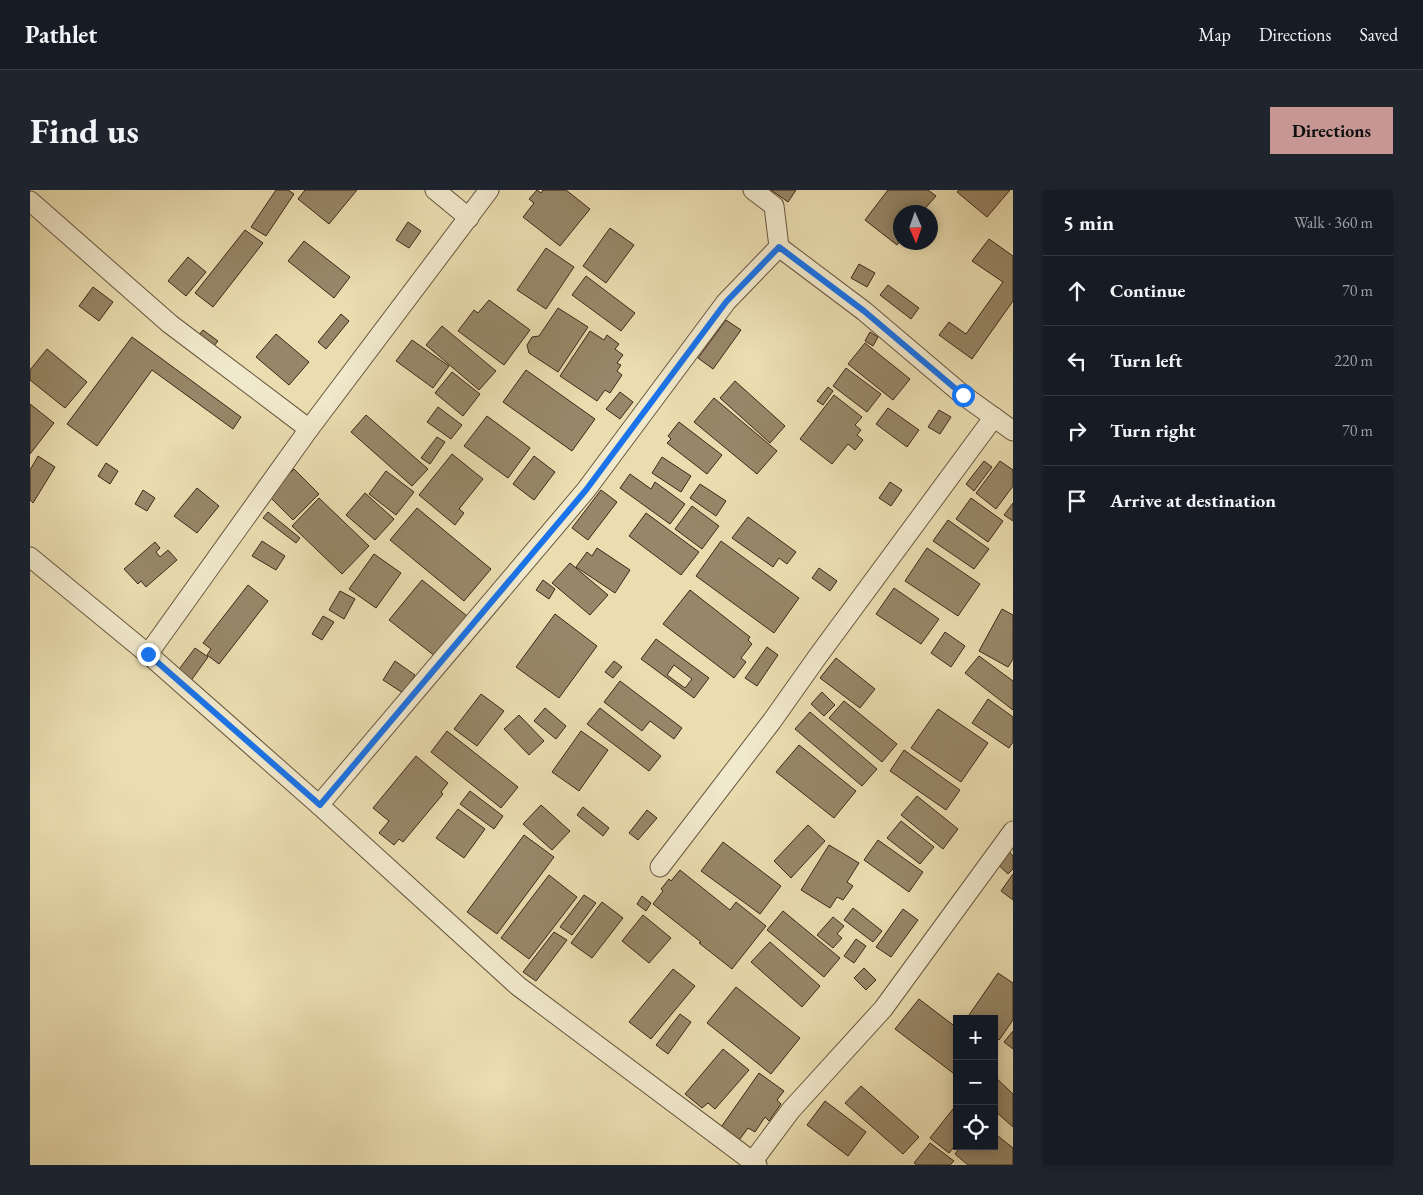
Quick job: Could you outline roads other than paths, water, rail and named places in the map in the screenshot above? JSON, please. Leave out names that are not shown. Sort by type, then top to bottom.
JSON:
[{"type":"street","points":[[435,190],[469,218]]},
{"type":"street","points":[[148,654],[309,429],[489,190]]},
{"type":"street","points":[[753,190],[774,206],[779,247],[864,311],[963,395],[1013,431]]},
{"type":"street","points":[[30,201],[170,324],[309,429]]},
{"type":"street","points":[[320,805],[586,490],[726,302],[779,247]]},
{"type":"street","points":[[660,868],[772,721],[994,417]]},
{"type":"street","points":[[30,558],[148,654],[320,805],[518,986],[755,1163],[791,1110],[883,1009],[1013,831]]}]
